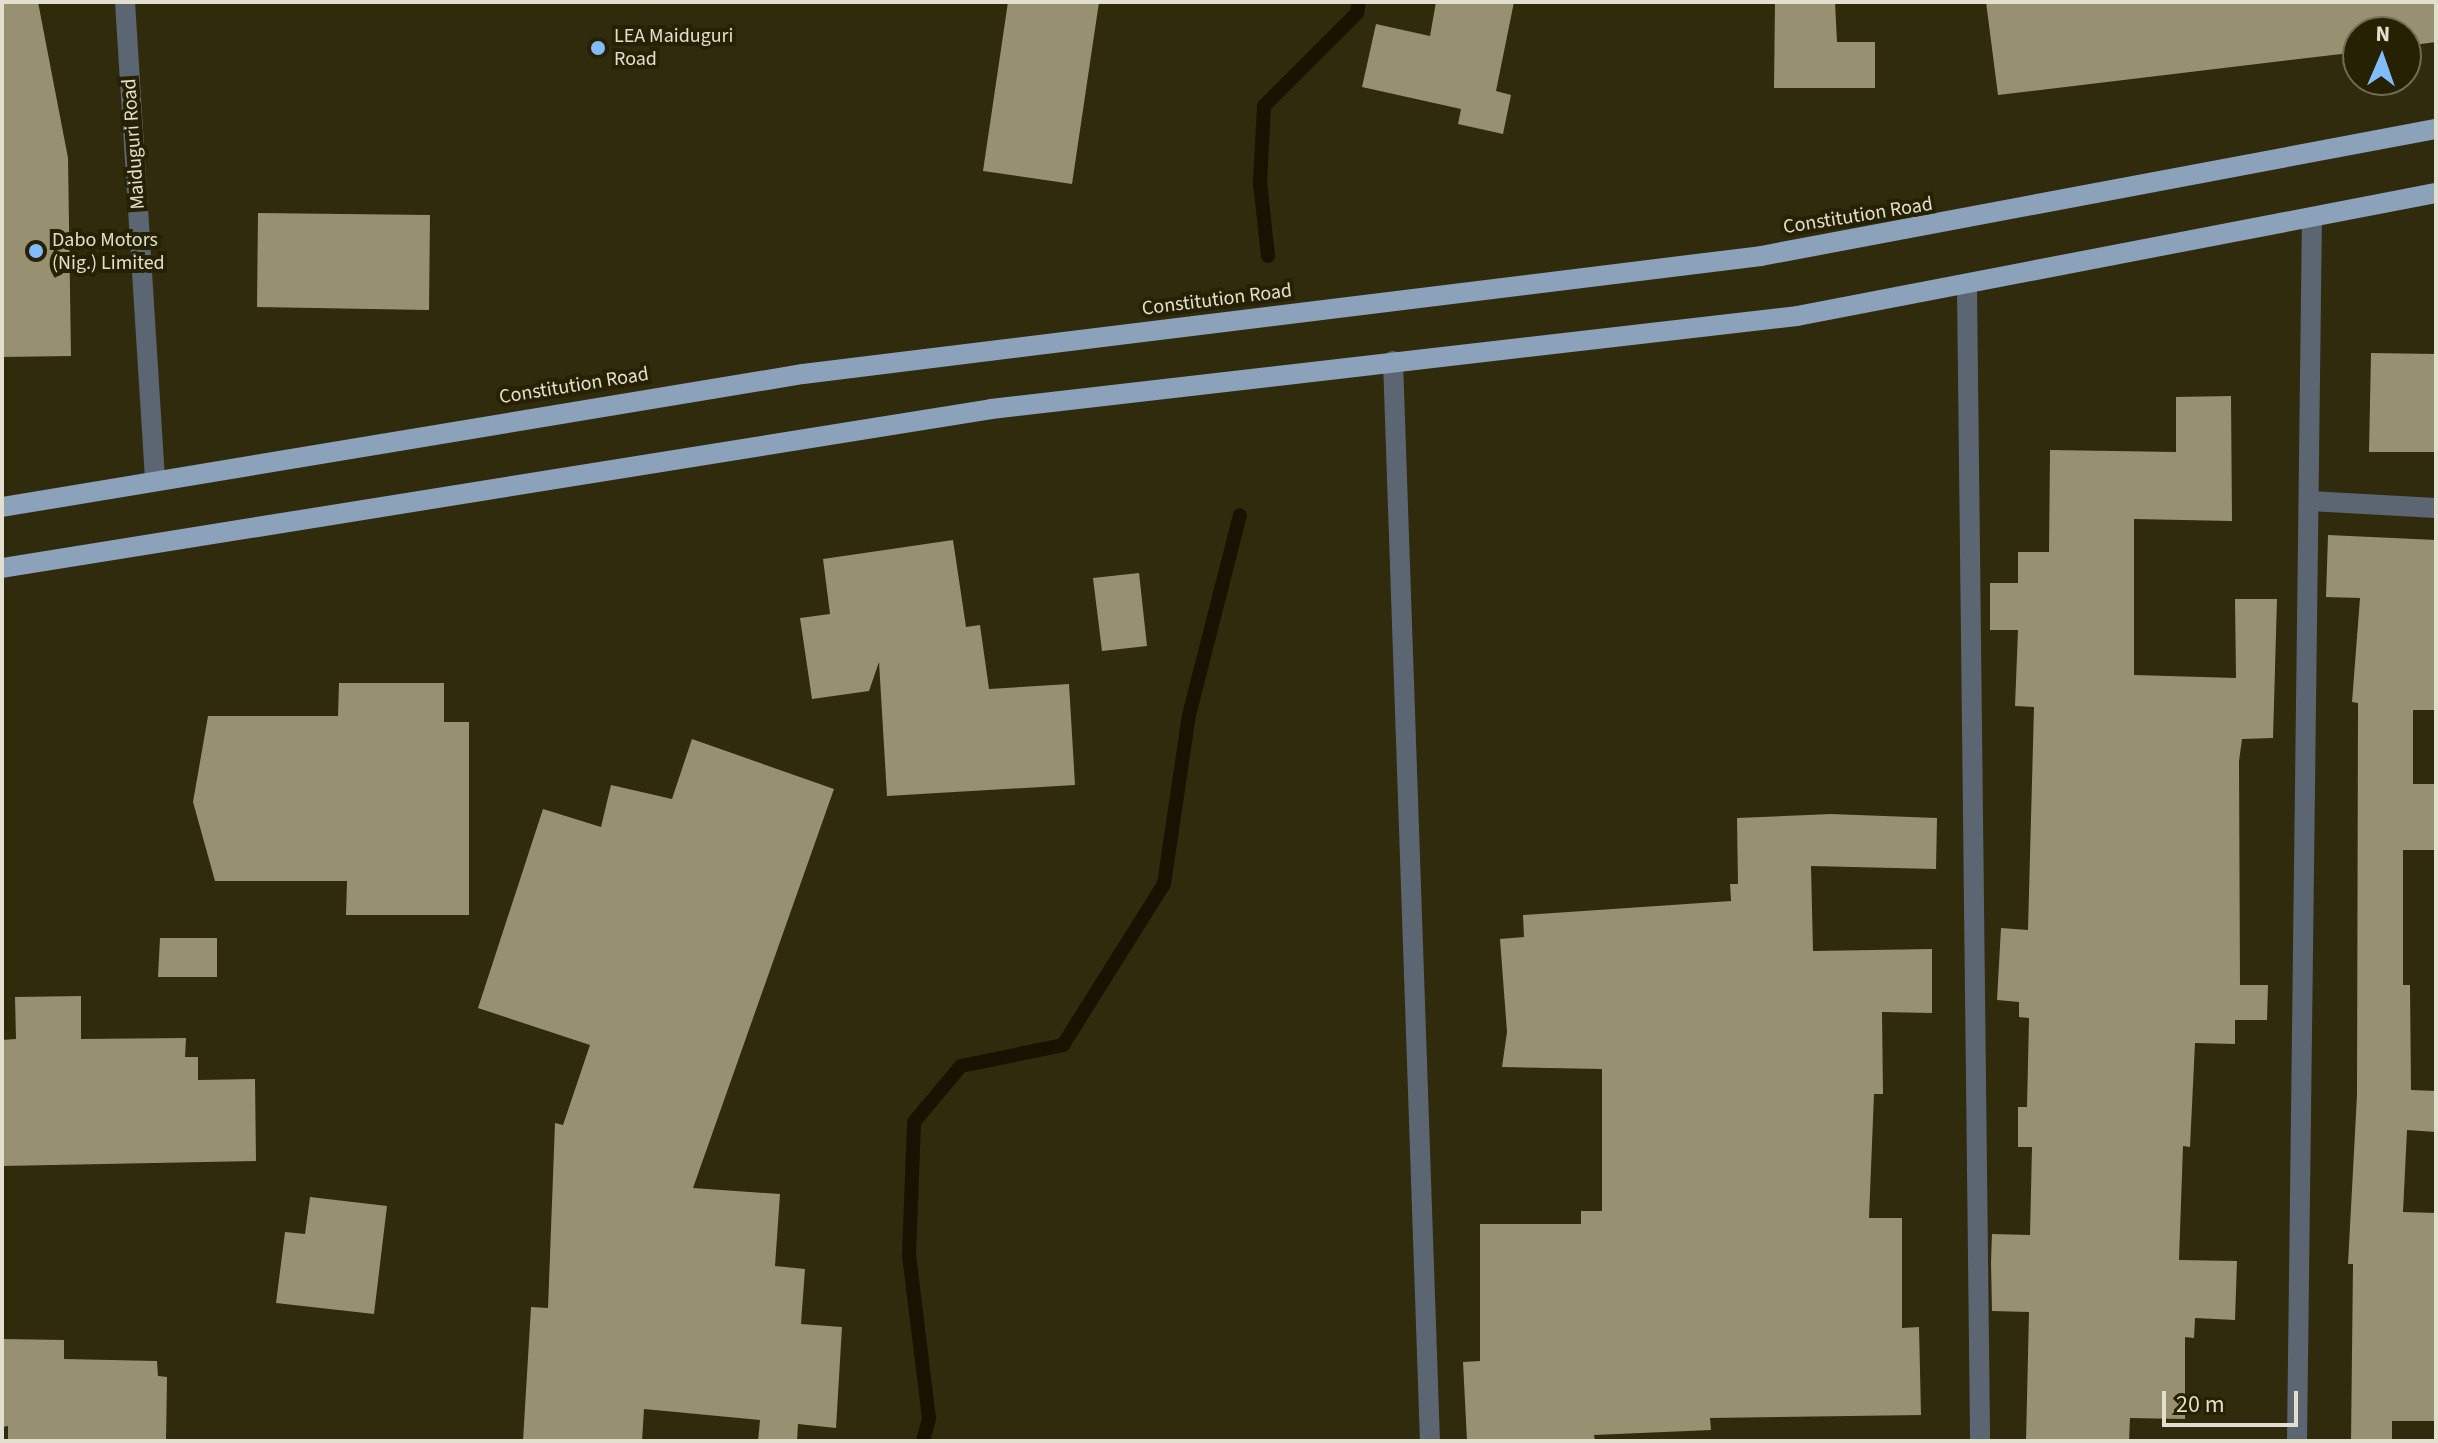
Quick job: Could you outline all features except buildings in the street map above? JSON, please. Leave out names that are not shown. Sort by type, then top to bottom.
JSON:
[{"type":"main road","name":"Constitution Road","points":[[2,507],[155,477],[803,374],[1293,315],[1908,233],[2436,129]]},
{"type":"main road","points":[[2,568],[476,489],[1288,371],[1797,316],[1967,287],[2436,193]]},
{"type":"street","name":"Maiduguri Road","points":[[125,2],[155,477]]},
{"type":"street","points":[[2297,1441],[2312,219]]},
{"type":"street","points":[[1967,287],[1980,1441]]},
{"type":"street","points":[[1393,361],[1430,1441]]},
{"type":"street","points":[[2310,501],[2436,508]]},
{"type":"waterway","points":[[1268,256],[1260,182],[1264,106],[1357,13],[1359,2]]},
{"type":"waterway","points":[[923,1441],[929,1418],[909,1254],[914,1122],[961,1066],[1063,1045],[1164,884],[1189,715],[1240,515]]},
{"type":"place","name":"LEA Maiduguri Road","points":[[598,48]]},
{"type":"place","name":"Dabo Motors (Nig.) Limited","points":[[36,251]]}]
